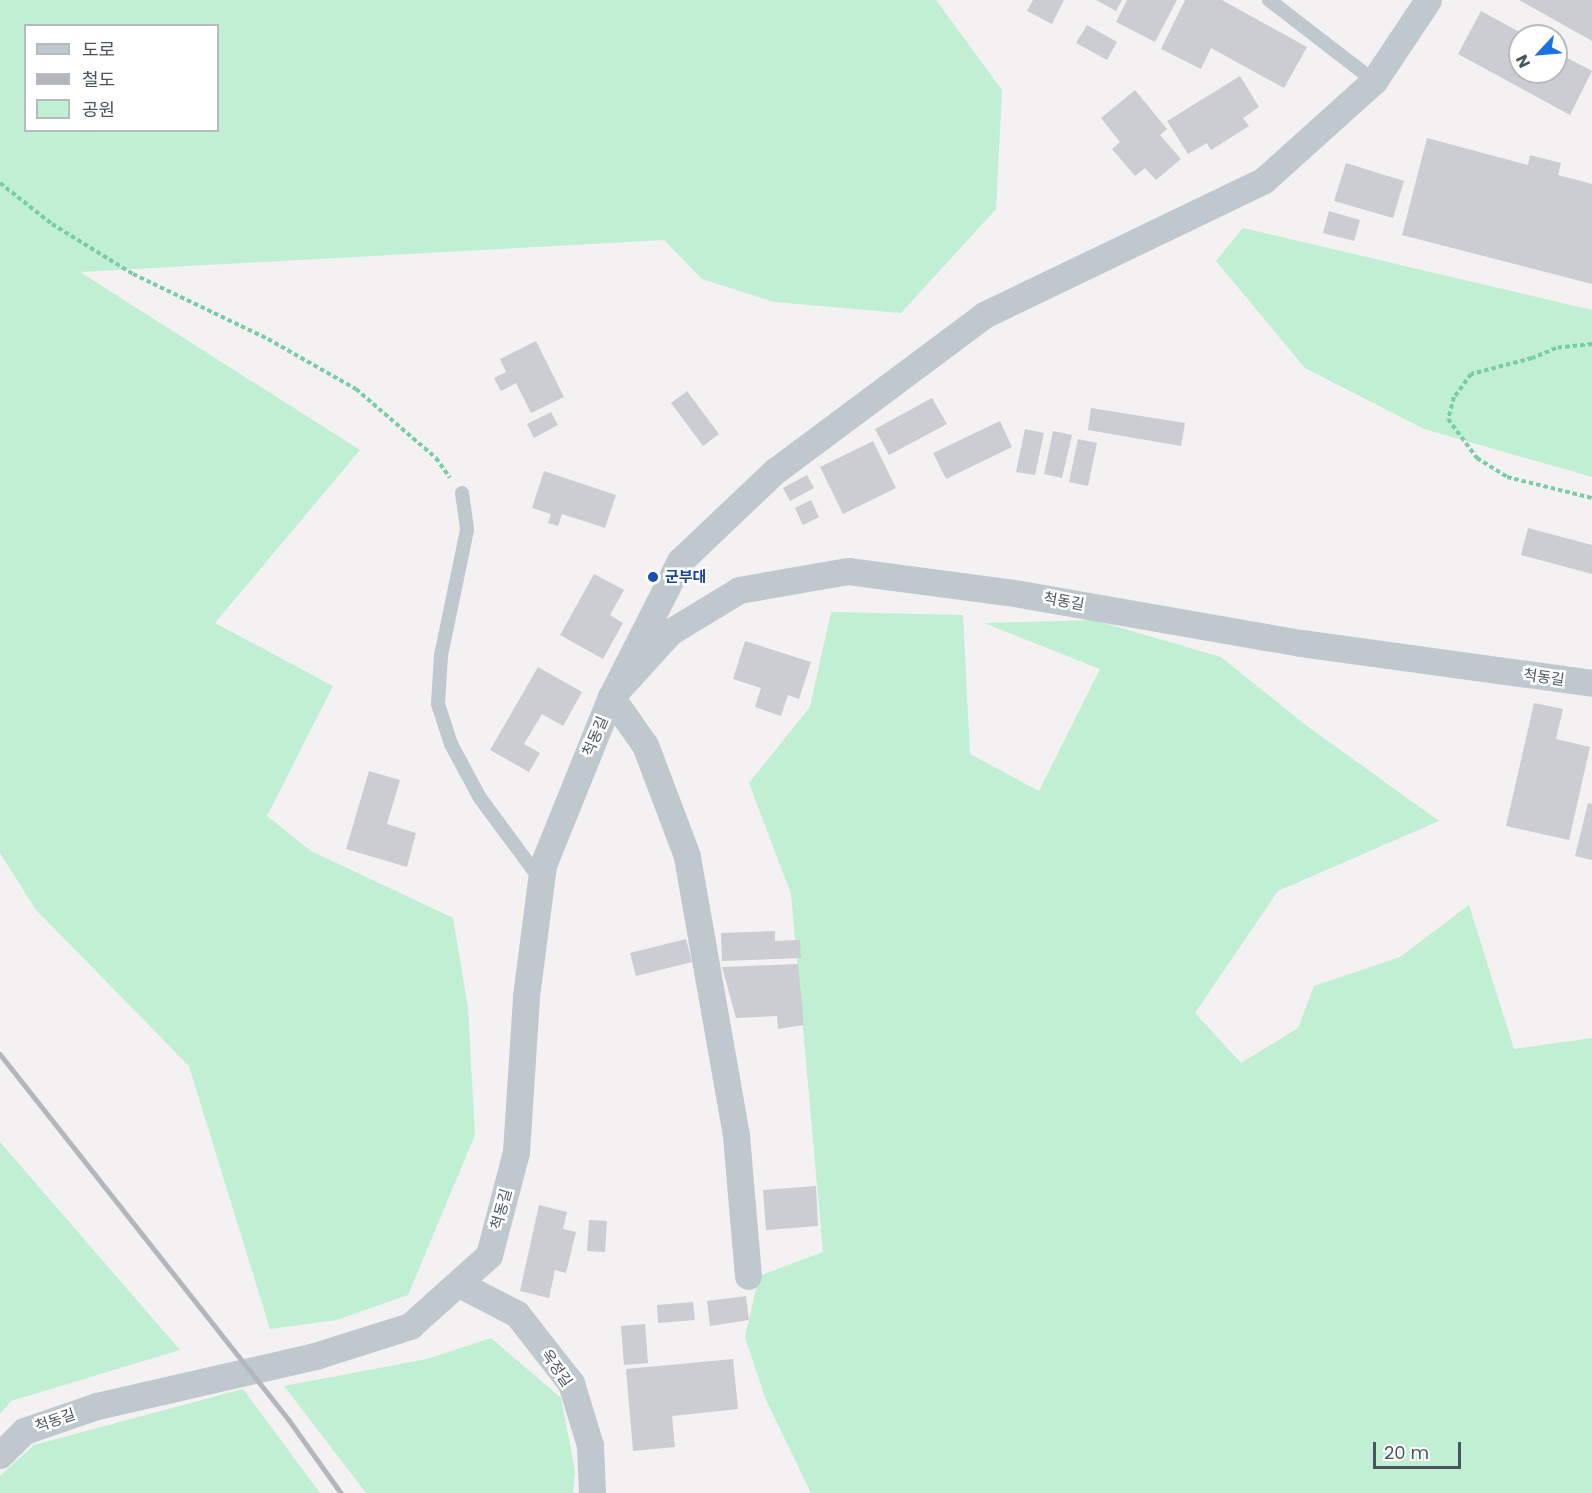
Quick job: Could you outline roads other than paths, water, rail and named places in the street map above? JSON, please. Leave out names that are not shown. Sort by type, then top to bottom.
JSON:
[{"type":"street","points":[[748,1276],[736,1135],[687,856],[645,745],[611,697],[680,561],[775,471],[984,315],[1264,180],[1374,81],[1428,0]]},
{"type":"street","name":"척동길","points":[[0,1455],[24,1431],[97,1406],[315,1356],[410,1326],[489,1255],[516,1152],[526,996],[541,880],[562,816],[611,697],[670,632],[739,590],[849,571],[1008,592],[1301,643],[1592,684]]},
{"type":"street","name":"옥정길","points":[[459,1284],[517,1314],[571,1383],[590,1445],[592,1493]]},
{"type":"lane","points":[[1269,0],[1374,81]]},
{"type":"lane","points":[[462,493],[467,530],[441,655],[438,704],[451,744],[480,798],[541,880]]},
{"type":"railway","points":[[0,1054],[289,1420],[341,1493]]},
{"type":"place","name":"군부대","points":[[653,577]]}]
